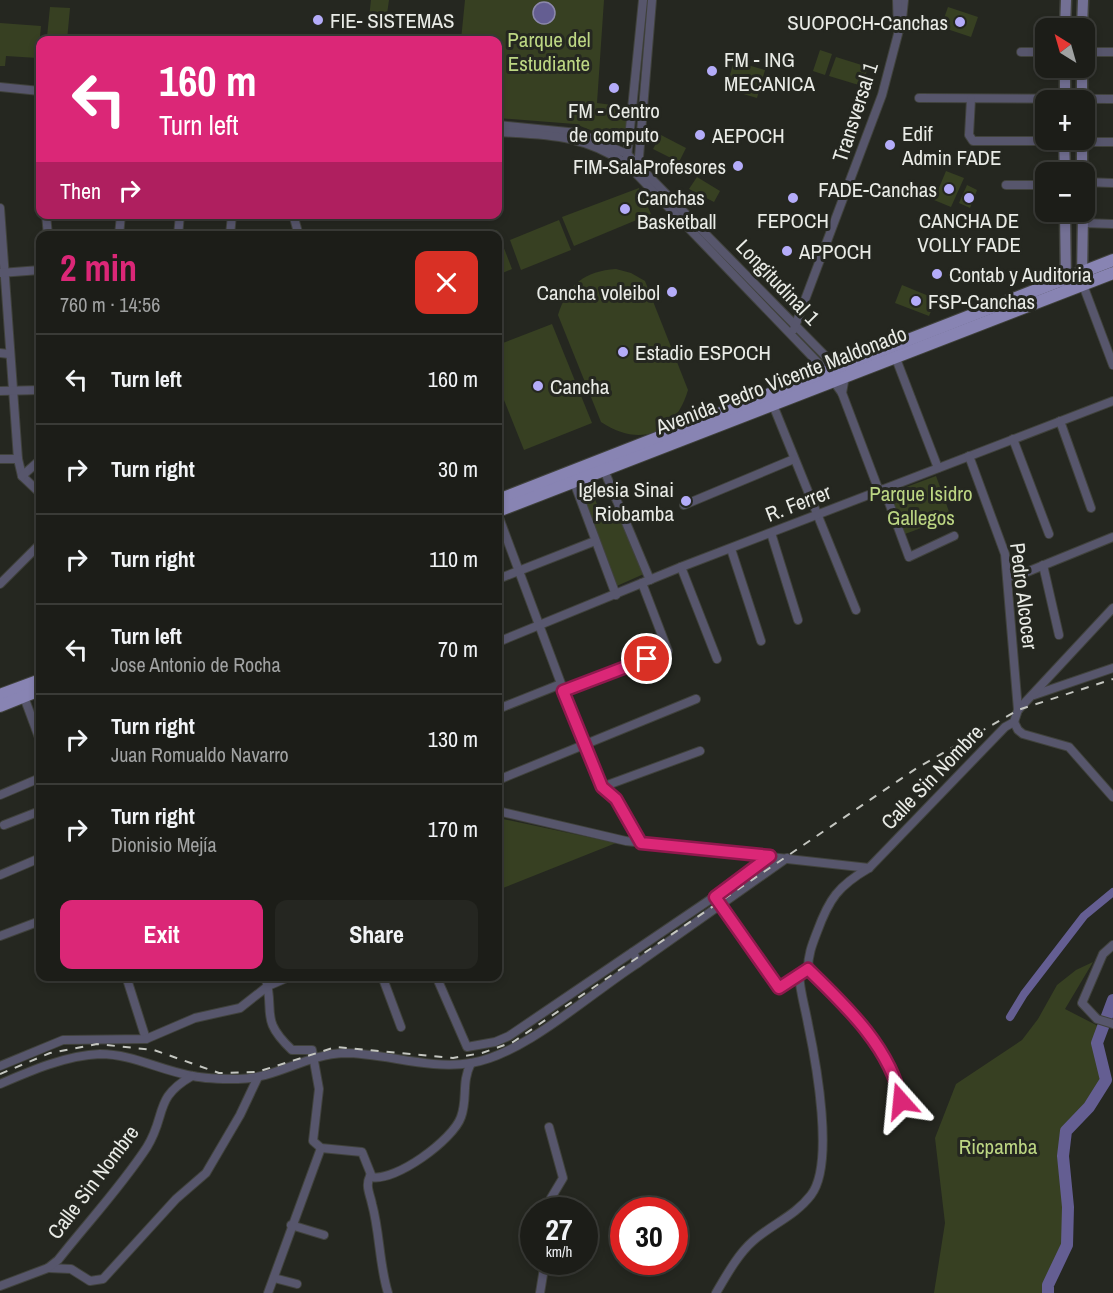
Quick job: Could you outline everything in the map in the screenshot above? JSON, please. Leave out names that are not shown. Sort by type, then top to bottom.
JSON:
[{"type":"main road","points":[[1065,18],[1066,0]]},
{"type":"main road","points":[[1082,18],[1083,0]]},
{"type":"main road","points":[[1065,222],[1066,286]]},
{"type":"main road","points":[[1082,279],[1083,222]]},
{"type":"main road","name":"Avenida Pedro Vicente Maldonado","points":[[502,511],[773,405],[836,374],[894,356],[1066,286],[1113,260]]},
{"type":"main road","name":"Avenida Pedro Vicente Maldonado","points":[[1082,279],[1113,273]]},
{"type":"main road","name":"Avenida Pedro Vicente Maldonado","points":[[502,499],[1066,286]]},
{"type":"main road","points":[[0,695],[36,682]]},
{"type":"main road","points":[[0,706],[36,692]]},
{"type":"street","points":[[627,159],[643,0]]},
{"type":"street","points":[[638,176],[652,0]]},
{"type":"street","name":"Transversal 1","points":[[794,331],[874,119],[898,34],[897,0]]},
{"type":"street","name":"Transversal 1","points":[[898,34],[903,27],[904,0]]},
{"type":"street","points":[[1021,52],[1035,52]]},
{"type":"street","points":[[1095,52],[1113,52]]},
{"type":"street","points":[[0,87],[36,90]]},
{"type":"street","points":[[919,98],[1035,100]]},
{"type":"street","points":[[971,99],[969,135],[973,141],[1035,140]]},
{"type":"street","points":[[1095,100],[1113,99]]},
{"type":"street","name":"Longitudinal 1","points":[[502,124],[578,133],[638,165],[794,331]]},
{"type":"street","name":"Longitudinal 1","points":[[502,132],[573,138],[627,159],[638,176],[836,374],[909,557],[954,536]]},
{"type":"street","points":[[1095,141],[1113,142]]},
{"type":"street","points":[[1095,182],[1113,183]]},
{"type":"street","points":[[1006,185],[1035,185]]},
{"type":"street","points":[[0,208],[4,353],[11,392],[18,459],[22,476],[36,489]]},
{"type":"street","points":[[1095,220],[1113,224]]},
{"type":"street","points":[[2,272],[36,270]]},
{"type":"street","points":[[1082,279],[1112,362]]},
{"type":"street","points":[[894,356],[938,468]]},
{"type":"street","points":[[0,391],[36,390]]},
{"type":"street","name":"R. Ferrer","points":[[502,640],[681,567],[1113,401]]},
{"type":"street","points":[[773,405],[856,610]]},
{"type":"street","points":[[1060,421],[1091,508]]},
{"type":"street","points":[[1014,439],[1049,534]]},
{"type":"street","name":"Pedro Alcocer","points":[[969,456],[1005,554],[1018,710]]},
{"type":"street","points":[[0,459],[18,459]]},
{"type":"street","points":[[684,505],[794,459]]},
{"type":"street","points":[[22,476],[36,464]]},
{"type":"street","points":[[502,708],[668,651],[646,581],[604,470]]},
{"type":"street","points":[[574,482],[616,595]]},
{"type":"street","points":[[502,524],[562,688],[602,787],[616,799],[641,843]]},
{"type":"street","points":[[771,533],[798,620]]},
{"type":"street","points":[[1007,577],[1113,537]]},
{"type":"street","points":[[502,578],[595,541]]},
{"type":"street","points":[[0,584],[36,548]]},
{"type":"street","points":[[731,549],[761,641]]},
{"type":"street","points":[[1043,565],[1059,635]]},
{"type":"street","points":[[681,567],[717,659]]},
{"type":"street","points":[[1018,710],[1113,608]]},
{"type":"street","points":[[1058,667],[1061,676],[1071,682]]},
{"type":"street","points":[[1031,696],[1113,668]]},
{"type":"street","points":[[24,697],[36,729]]},
{"type":"street","points":[[502,778],[696,699]]},
{"type":"street","name":"Calle Sin Nombre","points":[[808,969],[808,956],[828,902],[851,878],[869,868],[1005,727],[1014,722],[1018,710]]},
{"type":"street","points":[[1014,722],[1023,734],[1069,747],[1113,797]]},
{"type":"street","points":[[602,787],[700,751]]},
{"type":"street","points":[[0,795],[36,780]]},
{"type":"street","points":[[502,812],[641,843],[869,868]]},
{"type":"street","points":[[4,825],[36,813]]},
{"type":"street","points":[[438,981],[467,1047],[495,1042],[509,1036],[715,897],[770,856]]},
{"type":"street","points":[[0,1084],[62,1061],[100,1054],[146,1061],[192,1076],[258,1077],[314,1059],[343,1053],[435,1063],[471,1063],[508,1050],[721,906],[787,858]]},
{"type":"street","points":[[0,875],[36,860]]},
{"type":"street","points":[[715,897],[779,988],[808,969],[844,1004],[883,1055],[898,1085],[901,1101]]},
{"type":"street","points":[[0,936],[36,922]]},
{"type":"street","points":[[1113,945],[1103,954],[1083,995],[1082,1003],[1096,1018],[1113,1024]]},
{"type":"street","points":[[633,952],[638,963]]},
{"type":"street","points":[[716,1293],[752,1242],[783,1223],[812,1194],[820,1171],[823,1159],[818,1087],[808,1020],[800,993],[799,974]]},
{"type":"street","points":[[128,981],[146,1039]]},
{"type":"street","points":[[266,981],[268,1016],[273,1030],[292,1050],[312,1050],[319,1089],[317,1114],[311,1135],[313,1141],[321,1148],[362,1152],[370,1176],[367,1184],[378,1228],[383,1278],[388,1293]]},
{"type":"street","points":[[0,1066],[63,1040],[146,1039],[195,1018],[240,1008],[268,986],[280,981]]},
{"type":"street","points":[[384,981],[401,1027]]},
{"type":"street","points":[[370,1176],[385,1177],[411,1164],[439,1145],[456,1127],[464,1099],[464,1081],[471,1063]]},
{"type":"street","name":"Calle Sin Nombre","points":[[0,1286],[48,1268],[58,1260],[148,1146],[167,1095],[176,1085],[192,1076]]},
{"type":"street","points":[[48,1268],[71,1269],[90,1281],[103,1279],[176,1199],[206,1173],[240,1115],[258,1077]]},
{"type":"street","points":[[549,1128],[563,1178],[552,1197]]},
{"type":"street","points":[[268,1293],[321,1148]]},
{"type":"street","points":[[291,1225],[324,1235]]},
{"type":"street","points":[[540,1293],[543,1275]]},
{"type":"street","points":[[274,1278],[297,1284]]},
{"type":"green space","points":[[371,0],[389,0],[385,28],[368,27]]},
{"type":"green space","name":"Parque del Estudiante","points":[[465,0],[604,0],[597,103],[628,107],[624,143],[575,124],[502,118],[502,36],[461,36]]},
{"type":"green space","points":[[50,7],[70,8],[67,36],[47,36]]},
{"type":"green space","name":"SUOPOCH-Canchas","points":[[948,7],[978,17],[971,37],[941,27]]},
{"type":"green space","points":[[393,12],[423,15],[420,31],[391,27]]},
{"type":"green space","points":[[0,23],[41,26],[40,36],[36,36],[36,58],[6,56],[5,66],[0,66]]},
{"type":"green space","points":[[820,50],[832,54],[825,75],[813,71]]},
{"type":"green space","points":[[836,57],[868,67],[862,86],[829,76]]},
{"type":"green space","points":[[734,61],[765,70],[757,98],[726,89]]},
{"type":"green space","points":[[661,135],[686,148],[679,162],[653,149]]},
{"type":"green space","name":"FADE-Canchas","points":[[946,171],[964,178],[951,207],[934,200]]},
{"type":"green space","points":[[697,177],[720,191],[714,202],[689,189]]},
{"type":"green space","points":[[967,185],[977,190],[970,208],[959,203]]},
{"type":"green space","points":[[639,188],[651,214],[574,246],[562,217]]},
{"type":"green space","points":[[559,220],[571,250],[521,270],[510,240]]},
{"type":"green space","points":[[502,243],[512,269],[502,273]]},
{"type":"green space","name":"Estadio ESPOCH","points":[[616,269],[631,273],[645,281],[688,390],[682,405],[665,426],[642,435],[615,430],[601,422],[558,315],[566,295],[579,282],[595,273]]},
{"type":"green space","name":"FSP-Canchas","points":[[902,285],[936,299],[929,316],[895,303]]},
{"type":"green space","name":"Cancha","points":[[552,324],[592,423],[524,450],[502,395],[502,343]]},
{"type":"green space","name":"Parque Isidro Gallegos","points":[[936,476],[951,517],[905,534],[890,493]]},
{"type":"green space","points":[[590,486],[601,515],[619,508],[646,573],[610,589],[573,492]]},
{"type":"green space","points":[[502,819],[616,843],[502,888]]},
{"type":"green space","name":"Ricpamba","points":[[1093,962],[1065,1009],[1102,1028],[1093,1046],[1105,1078],[1082,1110],[1065,1126],[1059,1158],[1065,1172],[1062,1243],[1047,1277],[1045,1293],[934,1293],[945,1223],[935,1138],[956,1084],[1022,1040],[1038,1019],[1057,985],[1076,970]]},
{"type":"shaded area","points":[[544,2],[552,5],[555,13],[552,21],[544,24],[536,21],[533,13],[536,5]]},
{"type":"waterway","points":[[1010,1017],[1024,994],[1084,916],[1113,892]]},
{"type":"waterway","points":[[1048,1293],[1048,1285],[1067,1245],[1068,1207],[1063,1156],[1066,1131],[1089,1107],[1106,1080],[1097,1043],[1113,1000]]},
{"type":"railway","points":[[0,1074],[50,1053],[97,1044],[154,1050],[219,1073],[257,1072],[336,1047],[453,1058],[482,1053],[513,1042],[917,768],[1018,710],[1113,679]]},
{"type":"place","name":"FIE- SISTEMAS","points":[[318,20]]},
{"type":"place","name":"SUOPOCH-Canchas","points":[[960,22]]},
{"type":"place","name":"FM - ING MECANICA","points":[[712,71]]},
{"type":"place","name":"FM - Centro de computo","points":[[614,88]]},
{"type":"place","name":"AEPOCH","points":[[700,135]]},
{"type":"place","name":"Edif Admin FADE","points":[[890,145]]},
{"type":"place","name":"FIM-SalaProfesores","points":[[738,166]]},
{"type":"place","name":"FADE-Canchas","points":[[949,189]]},
{"type":"place","name":"FEPOCH","points":[[793,198]]},
{"type":"place","name":"CANCHA DE VOLLY FADE","points":[[969,198]]},
{"type":"place","name":"Canchas Basketball","points":[[625,209]]},
{"type":"place","name":"APPOCH","points":[[787,251]]},
{"type":"place","name":"Contab y Auditoria","points":[[937,274]]},
{"type":"place","name":"Cancha voleibol","points":[[672,292]]},
{"type":"place","name":"FSP-Canchas","points":[[916,301]]},
{"type":"place","name":"Estadio ESPOCH","points":[[623,352]]},
{"type":"place","name":"Cancha","points":[[538,386]]},
{"type":"place","name":"Iglesia Sinai Riobamba","points":[[686,501]]},
{"type":"route","points":[[647,659],[563,691],[602,787],[608,789],[616,799],[641,843],[770,856],[764,863],[715,897],[779,988],[808,969],[844,1004],[883,1055],[898,1085],[901,1101]]}]
